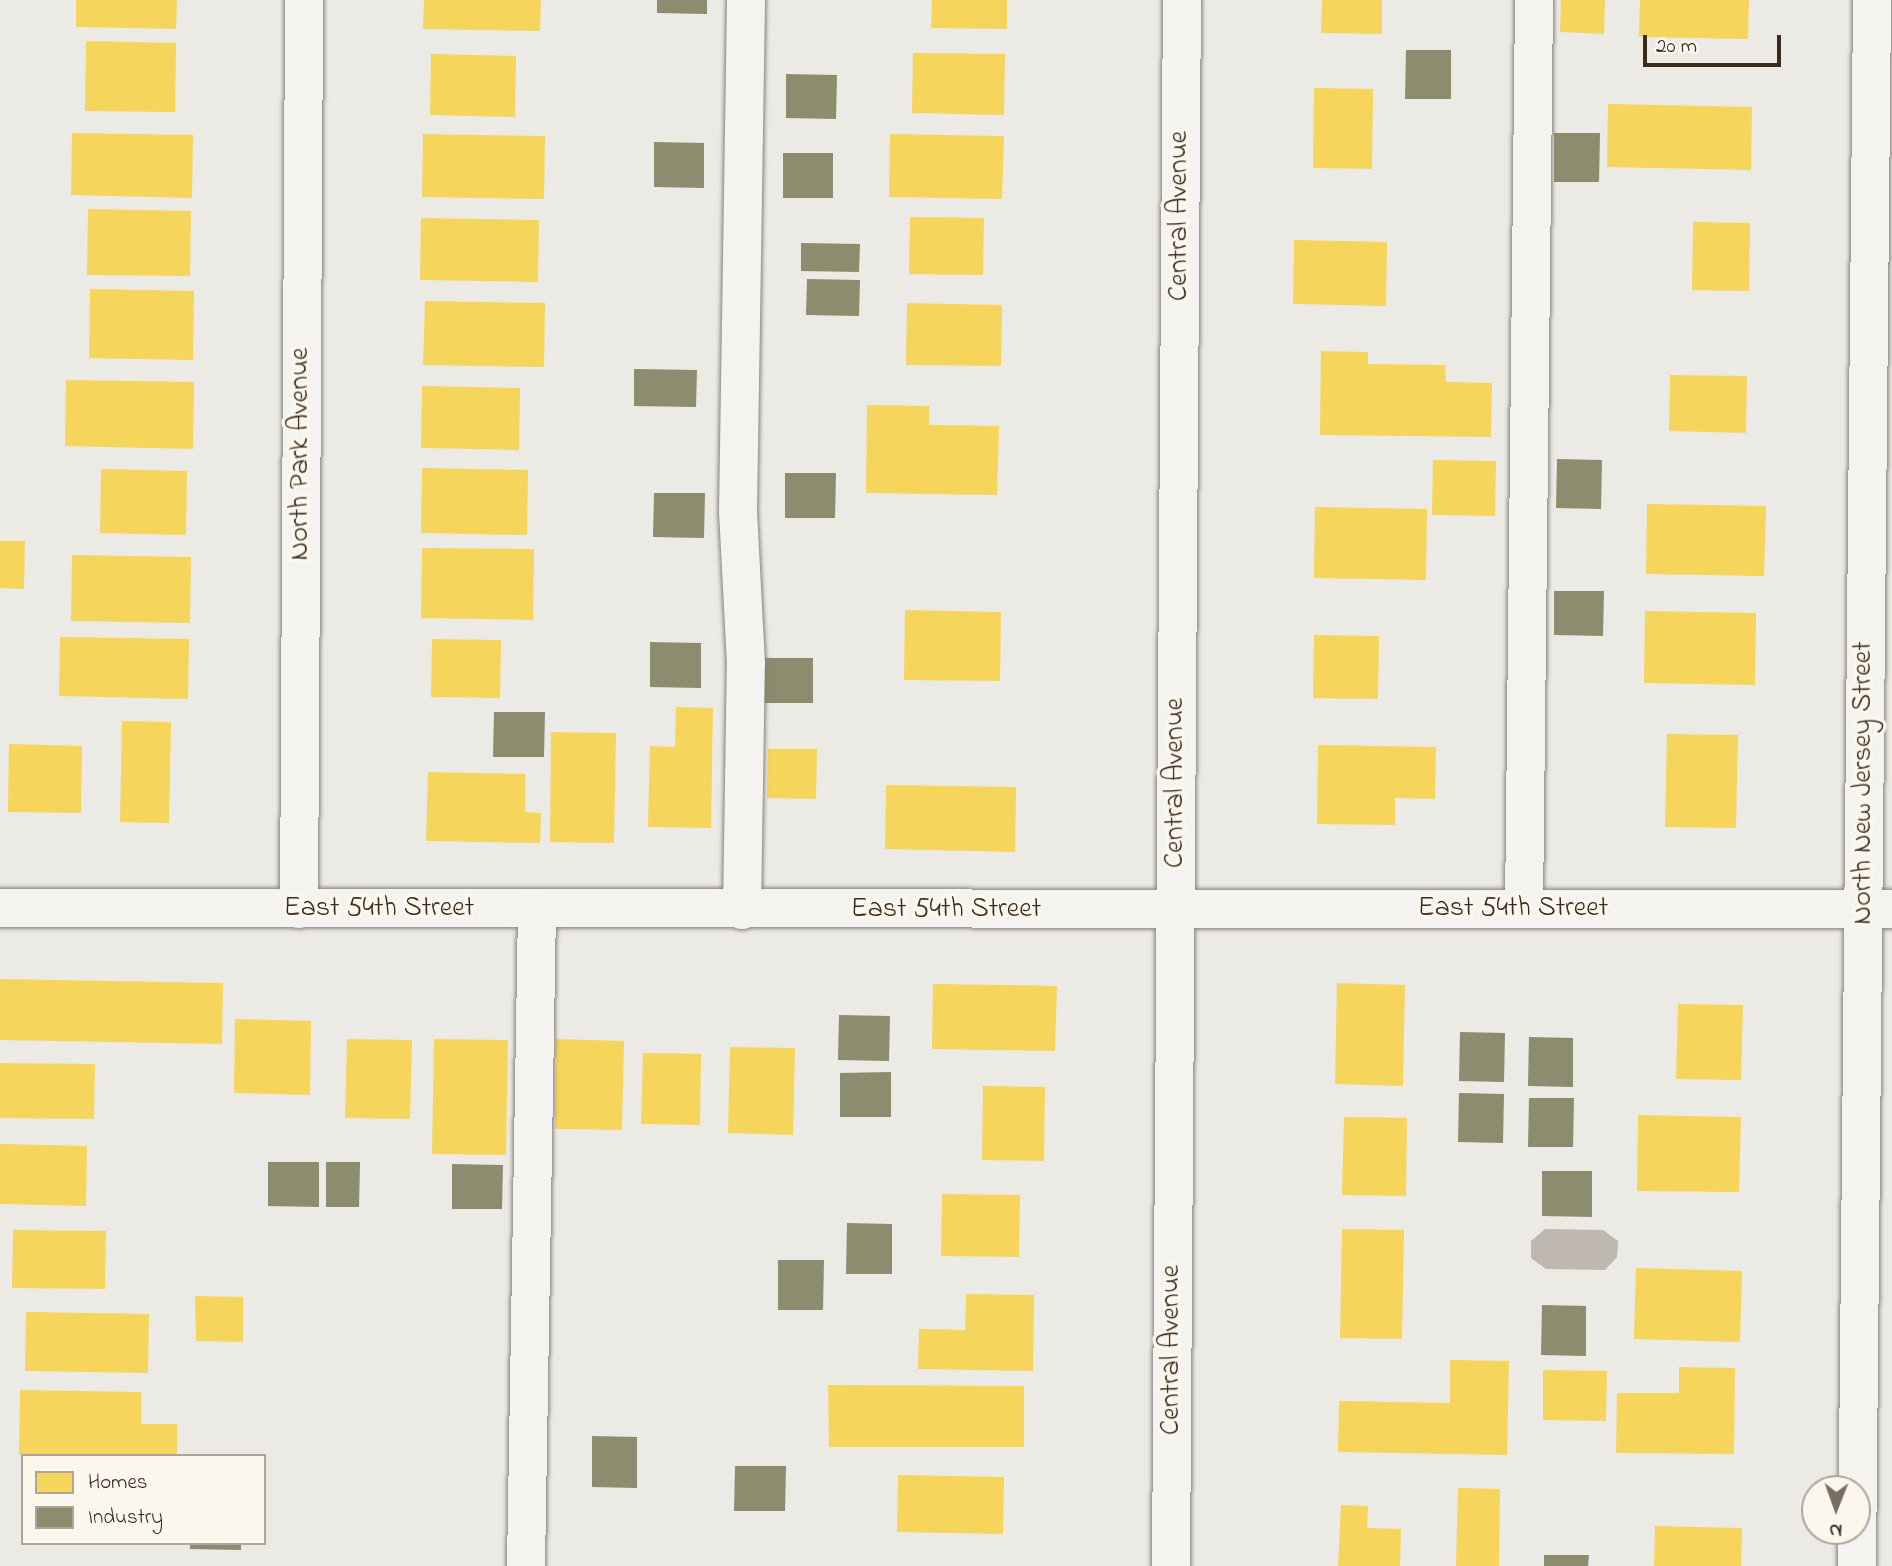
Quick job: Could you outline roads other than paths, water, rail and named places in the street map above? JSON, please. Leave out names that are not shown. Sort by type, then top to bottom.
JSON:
[{"type":"street","name":"North Park Avenue","points":[[299,909],[304,0]]},
{"type":"street","points":[[742,910],[746,664],[738,512],[746,0]]},
{"type":"street","name":"Central Avenue","points":[[1171,1566],[1182,0]]},
{"type":"street","points":[[1524,909],[1534,0]]},
{"type":"street","name":"North New Jersey Street","points":[[1857,1566],[1877,909],[1872,0]]},
{"type":"street","name":"East 54th Street","points":[[0,908],[1877,909]]},
{"type":"street","points":[[526,1566],[537,910]]}]
